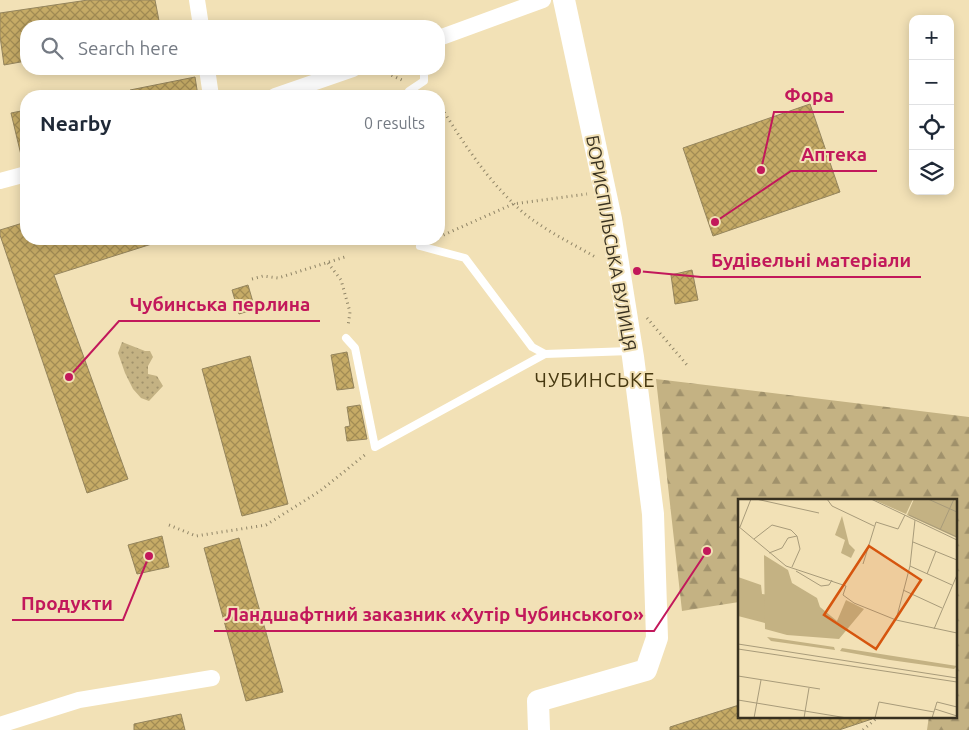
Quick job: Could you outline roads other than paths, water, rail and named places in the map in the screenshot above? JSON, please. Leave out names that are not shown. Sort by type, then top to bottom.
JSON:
[{"type":"street","points":[[197,0],[200,20]]},
{"type":"street","points":[[445,36],[543,0]]},
{"type":"street","name":"БОРИСПІЛЬСЬКА ВУЛИЦЯ","points":[[539,730],[538,701],[646,670],[657,638],[653,514],[632,351],[605,191],[564,0]]},
{"type":"street","points":[[208,75],[210,90]]},
{"type":"street","points":[[292,90],[336,75]]},
{"type":"street","points":[[0,181],[20,176]]},
{"type":"street","points":[[0,725],[79,700],[212,678]]},
{"type":"lane","points":[[413,89],[424,81],[424,75]]},
{"type":"lane","points":[[420,246],[465,258],[532,347],[545,354]]},
{"type":"lane","points":[[346,338],[355,348],[374,447],[545,354],[632,351]]},
{"type":"place","name":"Фора","points":[[761,170]]},
{"type":"place","name":"Аптека","points":[[715,222]]},
{"type":"place","name":"Будівельні матеріали","points":[[637,271]]},
{"type":"place","name":"Чубинська перлина","points":[[69,377]]},
{"type":"place","name":"Ландшафтний заказник «Хутір Чубинського»","points":[[707,551]]},
{"type":"place","name":"Продукти","points":[[149,556]]},
{"type":"district","name":"ЧУБИНСЬКЕ","points":[[595,379]]}]
